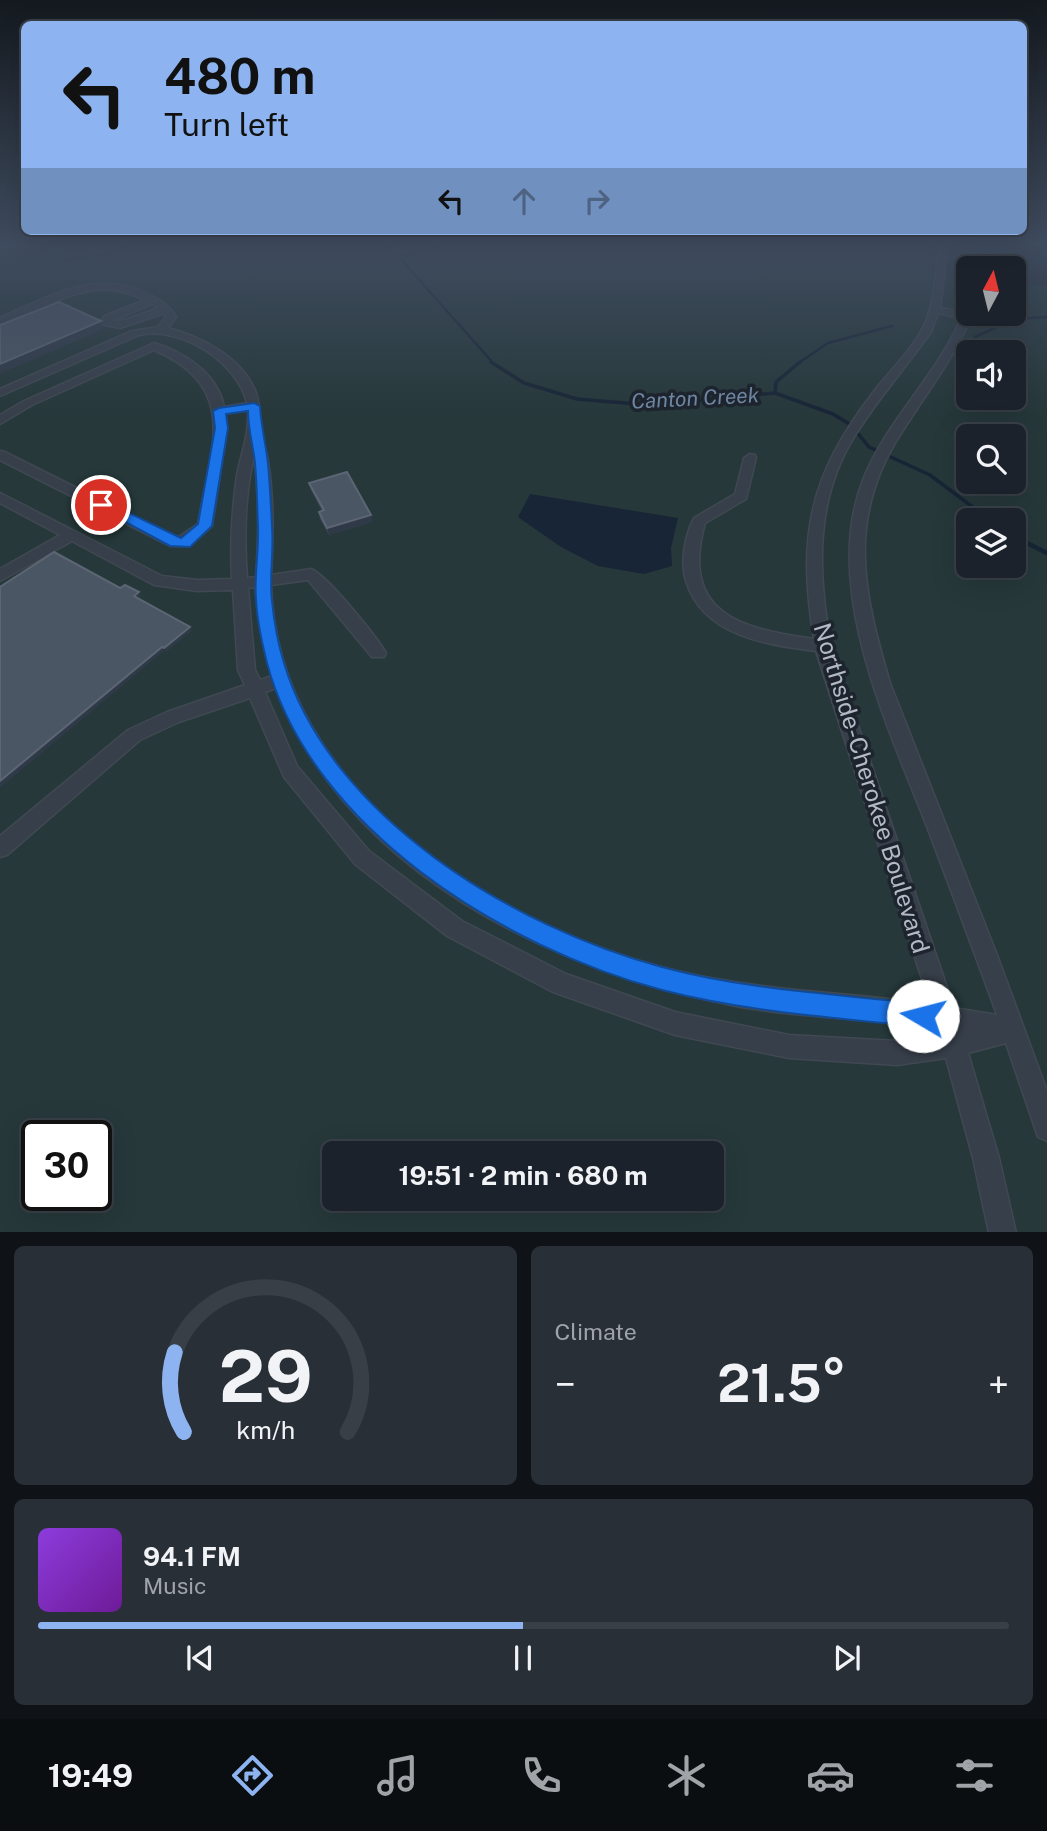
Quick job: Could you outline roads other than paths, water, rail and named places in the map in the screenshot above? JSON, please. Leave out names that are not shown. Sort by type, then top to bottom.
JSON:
[{"type":"street","points":[[0,322],[57,300]]},
{"type":"street","name":"Northside-Cherokee Boulevard","points":[[939,300],[926,332],[846,440],[825,484],[817,517],[813,561],[823,646],[953,1045],[991,1173],[1003,1232]]},
{"type":"street","points":[[162,329],[171,317],[167,309],[152,301],[105,322],[113,326],[122,325],[167,309]]},
{"type":"street","points":[[936,310],[956,313]]},
{"type":"street","name":"Northside-Cherokee Boulevard","points":[[963,326],[956,342],[877,461],[864,498],[857,556],[862,612],[886,692],[1014,1030],[1047,1128]]},
{"type":"street","points":[[0,393],[136,332],[162,329],[196,342],[234,368],[247,385],[254,406],[255,434],[261,460],[265,533],[266,571],[263,581],[269,636],[281,680],[312,743],[342,784],[372,818],[432,869],[474,897],[528,927],[617,964],[698,988],[777,1001],[944,1018],[1014,1030]]},
{"type":"street","points":[[0,382],[89,342],[116,341]]},
{"type":"street","points":[[173,354],[196,342]]},
{"type":"street","points":[[0,421],[28,403],[156,346],[173,354],[203,377],[211,387],[221,428],[205,526],[184,543],[175,543],[0,455]]},
{"type":"street","points":[[219,411],[254,406]]},
{"type":"street","points":[[255,434],[247,456],[236,584],[240,646],[252,690],[267,728],[299,783],[348,842],[417,902],[445,922],[522,965],[590,996],[627,1009],[737,1037],[860,1052],[901,1053],[953,1045],[1014,1030]]},
{"type":"street","points":[[750,458],[741,496],[699,521],[692,546],[691,574],[697,590],[709,609],[733,626],[779,640],[823,646]]},
{"type":"street","points":[[3,502],[159,581],[196,586],[236,584],[311,574],[378,653]]},
{"type":"street","points":[[3,575],[71,535]]},
{"type":"street","points":[[0,848],[134,735],[152,725],[281,680]]},
{"type":"water","points":[[530,494],[678,518],[671,548],[672,566],[644,574],[598,566],[561,547],[518,517]]},
{"type":"waterway","name":"Canton Creek","points":[[438,300],[494,364]]},
{"type":"waterway","points":[[975,337],[1014,319],[1047,317]]},
{"type":"waterway","points":[[797,364],[828,343],[892,326]]},
{"type":"waterway","points":[[775,393],[776,382],[800,362]]},
{"type":"waterway","name":"Canton Creek","points":[[494,364],[524,383],[577,399],[649,405],[775,393]]},
{"type":"waterway","name":"Canton Creek","points":[[775,393],[833,414],[851,425],[869,447],[930,475],[974,508]]},
{"type":"waterway","name":"Canton Creek","points":[[1026,542],[1047,553]]}]
